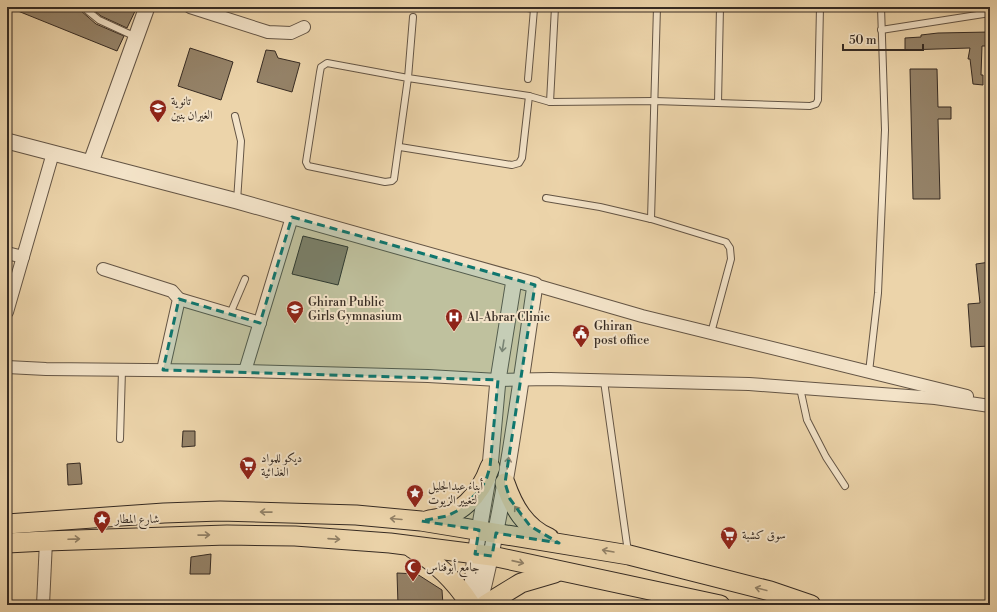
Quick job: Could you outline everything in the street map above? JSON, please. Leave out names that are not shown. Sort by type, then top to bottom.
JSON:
[{"type":"main road","points":[[421,521],[447,516],[470,502],[479,491],[490,467]]},
{"type":"main road","points":[[506,483],[510,499],[519,514],[530,526],[544,536],[560,543]]},
{"type":"main road","points":[[7,524],[156,514],[220,512],[356,515],[421,521],[629,555],[770,592],[812,605]]},
{"type":"main road","points":[[7,544],[46,540],[227,535],[295,536],[409,546],[483,555],[558,572],[686,596],[720,605]]},
{"type":"main road","points":[[409,546],[430,559],[448,575],[476,605],[521,583],[558,572]]},
{"type":"street","points":[[90,162],[147,7]]},
{"type":"street","points":[[190,7],[268,32],[291,33],[304,27]]},
{"type":"street","points":[[7,141],[238,201],[441,257],[514,280],[642,316],[990,402]]},
{"type":"street","points":[[7,312],[53,153]]},
{"type":"street","points":[[245,371],[292,217]]},
{"type":"street","points":[[7,253],[23,257]]},
{"type":"street","points":[[103,269],[172,291],[179,299],[260,323]]},
{"type":"street","points":[[488,532],[490,467],[498,380],[514,280]]},
{"type":"street","points":[[476,605],[483,555],[488,532],[506,483],[535,285]]},
{"type":"street","points":[[163,370],[179,299]]},
{"type":"street","points":[[7,367],[245,371],[428,376],[521,381],[550,379],[750,384],[935,398],[990,406]]},
{"type":"street","points":[[42,605],[46,540]]},
{"type":"lane","points":[[82,7],[99,20],[136,37]]},
{"type":"lane","points":[[521,7],[534,8],[528,79]]},
{"type":"lane","points":[[550,102],[555,7]]},
{"type":"lane","points":[[651,219],[657,7]]},
{"type":"lane","points":[[718,103],[720,7]]},
{"type":"lane","points":[[413,17],[408,78],[400,147],[394,179],[389,182],[311,167],[307,163],[320,72],[324,64],[332,63],[408,78],[529,96],[550,102],[654,101],[810,106],[816,104],[818,100],[820,7]]},
{"type":"lane","points":[[869,372],[878,293],[885,130],[881,7]]},
{"type":"lane","points":[[881,30],[990,12]]},
{"type":"lane","points":[[400,147],[515,164],[522,158],[529,96]]},
{"type":"lane","points":[[236,116],[241,140],[238,201]]},
{"type":"lane","points":[[546,198],[600,207],[651,219],[726,242],[730,248],[731,259],[711,333]]},
{"type":"lane","points":[[230,314],[246,279]]},
{"type":"lane","points":[[120,439],[122,370]]},
{"type":"lane","points":[[604,381],[629,555]]},
{"type":"lane","points":[[800,388],[807,420],[826,457],[845,486]]},
{"type":"highlighted area","points":[[292,217],[535,285],[505,483],[510,499],[530,526],[559,543],[496,533],[492,556],[475,554],[479,530],[421,521],[447,516],[459,510],[479,491],[486,480],[490,467],[498,380],[163,370],[179,299],[260,323]]},
{"type":"building","points":[[8,7],[79,7],[80,10],[96,24],[124,36],[117,51]]},
{"type":"building","points":[[90,7],[137,7],[127,28],[101,16]]},
{"type":"building","points":[[990,32],[990,46],[982,46],[981,75],[983,75],[983,85],[973,84],[970,59],[968,59],[970,48],[905,50],[905,38],[921,37],[921,35],[938,33]]},
{"type":"building","points":[[190,48],[233,62],[221,100],[178,86]]},
{"type":"building","points":[[266,50],[275,51],[278,58],[300,63],[292,92],[257,82]]},
{"type":"building","points":[[910,69],[937,69],[938,107],[951,107],[951,119],[938,119],[940,199],[913,199]]},
{"type":"building","points":[[303,236],[348,247],[338,285],[292,274]]},
{"type":"building","points":[[990,262],[990,346],[971,347],[968,304],[980,303],[976,264]]},
{"type":"building","points":[[183,431],[195,431],[195,446],[182,447]]},
{"type":"building","points":[[80,463],[82,484],[68,485],[67,464]]},
{"type":"building","points":[[211,554],[210,574],[190,574],[191,557]]},
{"type":"building","name":"جامع أبوفناس","points":[[397,573],[417,574],[442,590],[443,605],[398,605]]},
{"type":"place","name":"تانوية الغيران بنين","points":[[158,123]]},
{"type":"place","name":"Ghiran Public Girls Gymnasium","points":[[295,324]]},
{"type":"place","name":"Al-Abrar Clinic","points":[[454,332]]},
{"type":"place","name":"Ghiran post office","points":[[581,348]]},
{"type":"place","name":"ديكو للمواد الغذائية","points":[[248,480]]},
{"type":"place","name":"أبناء عبدالجليل لتغيير الزيوت","points":[[415,508]]},
{"type":"place","name":"شارع المطار","points":[[102,534]]},
{"type":"place","name":"سوق كشبة","points":[[729,550]]},
{"type":"place","name":"جامع أبوفناس","points":[[413,582]]}]
